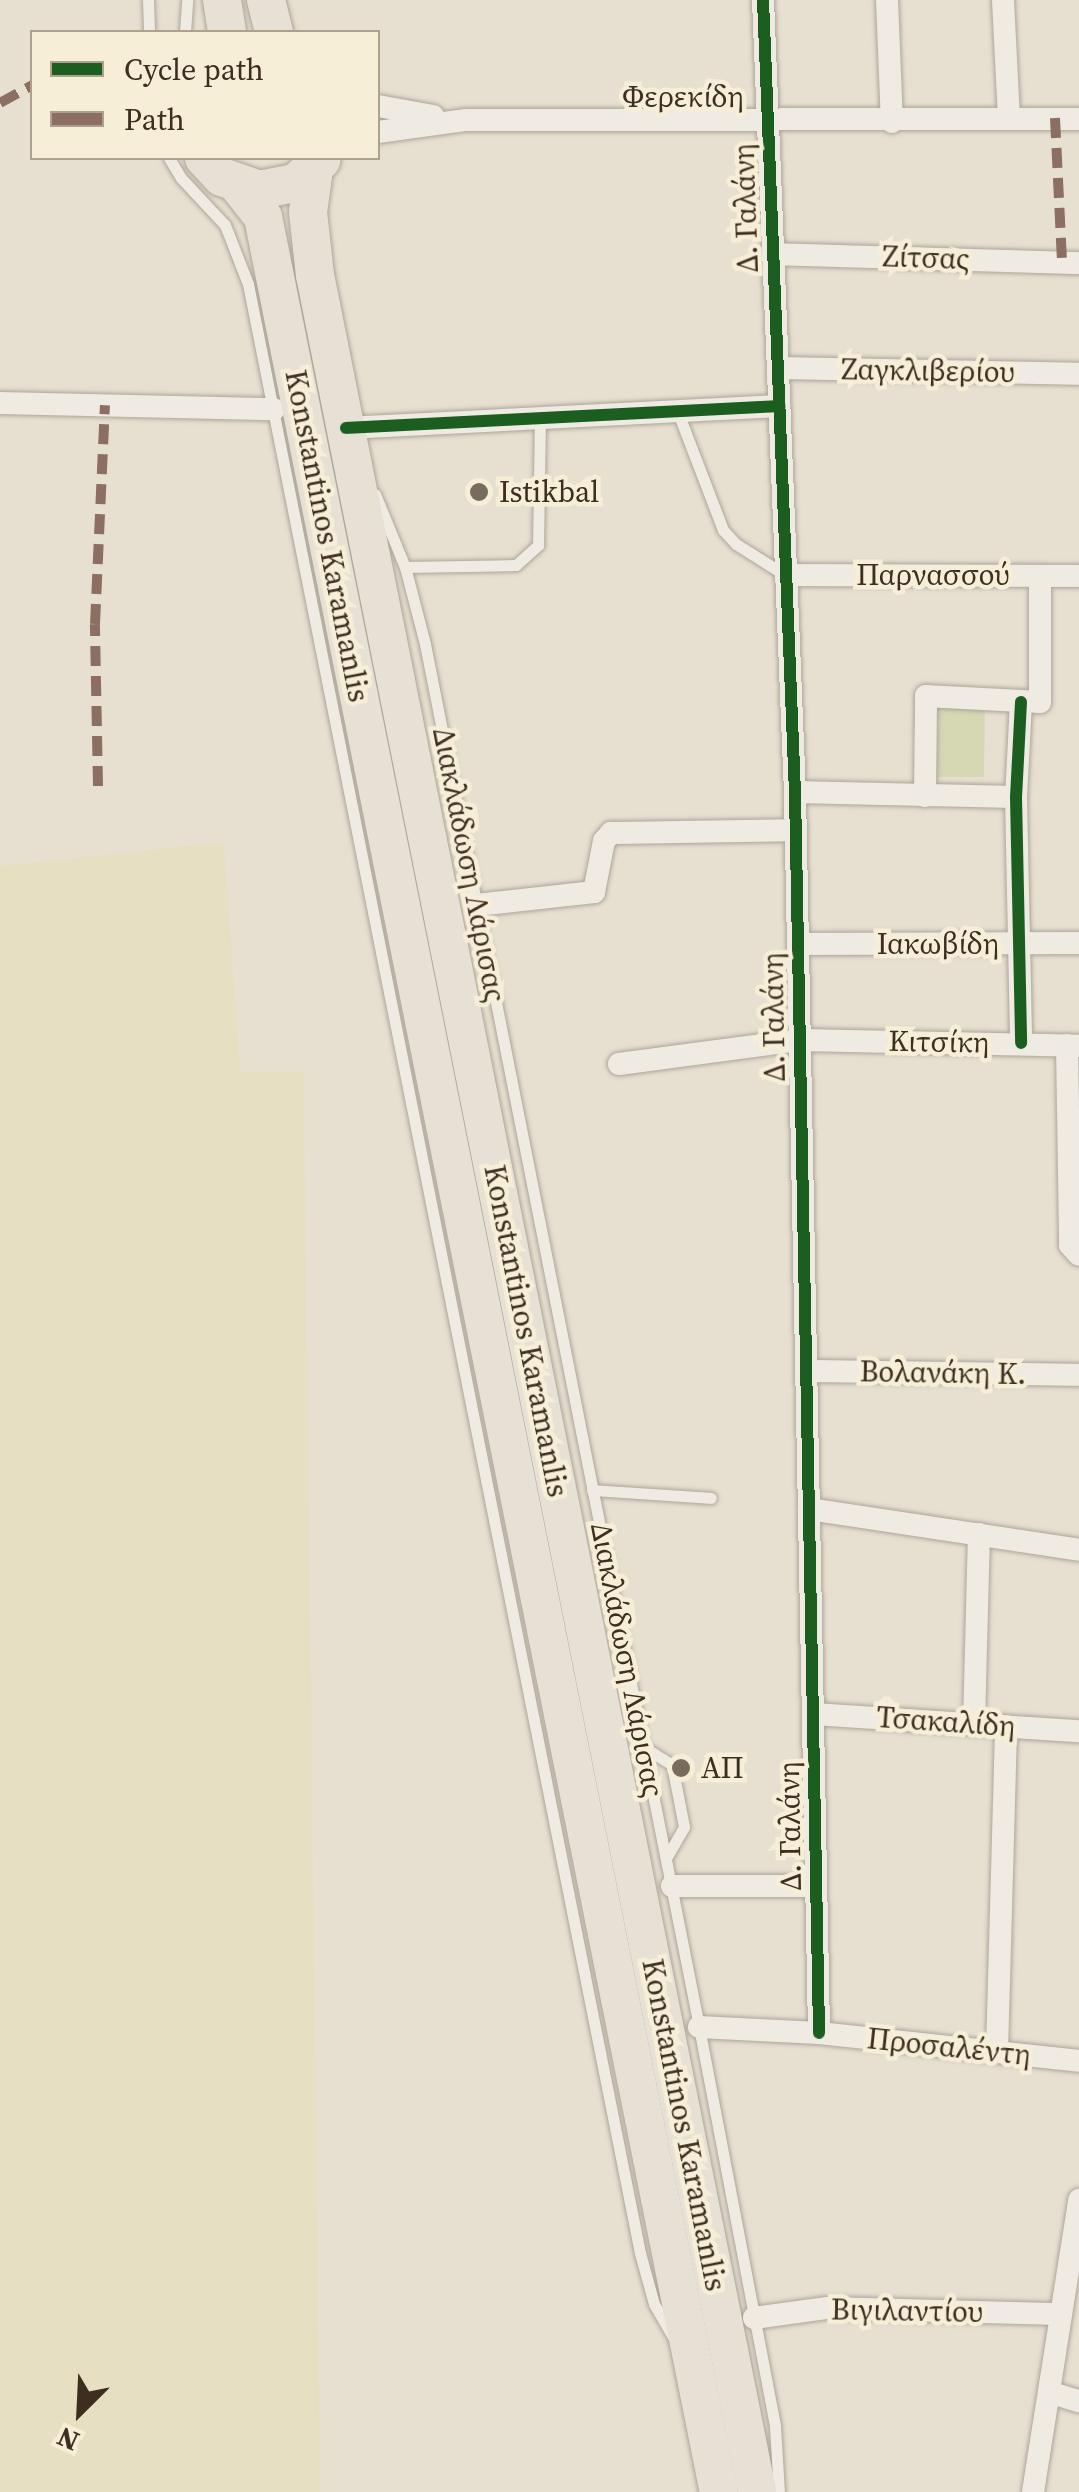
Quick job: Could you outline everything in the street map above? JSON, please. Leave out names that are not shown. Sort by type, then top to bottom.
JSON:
[{"type":"main road","points":[[222,0],[227,30]]},
{"type":"main road","name":"Κonstantinos Karamanlis","points":[[206,160],[222,177],[238,185],[263,218],[695,2365]]},
{"type":"main road","points":[[238,185],[259,190],[284,187],[320,161]]},
{"type":"main road","name":"Κonstantinos Karamanlis","points":[[320,161],[310,238],[756,2492]]},
{"type":"main road","points":[[695,2365],[717,2477]]},
{"type":"street","name":"Δ. Γαλάνη","points":[[763,0],[795,792],[819,2033]]},
{"type":"street","points":[[887,0],[892,122]]},
{"type":"street","points":[[1003,0],[1008,118]]},
{"type":"street","name":"Φερεκίδη","points":[[380,106],[466,120]]},
{"type":"street","name":"Φερεκίδη","points":[[380,132],[466,120],[892,122],[1079,118]]},
{"type":"street","name":"Ζίτσας","points":[[773,254],[1079,263]]},
{"type":"street","name":"Ζαγκλιβερίου","points":[[778,368],[1079,374]]},
{"type":"street","points":[[0,402],[274,410]]},
{"type":"street","points":[[346,428],[779,406]]},
{"type":"street","name":"Παρνασσού","points":[[786,575],[1079,576]]},
{"type":"street","points":[[925,796],[926,696],[1040,702],[1040,576]]},
{"type":"street","points":[[1022,702],[1016,796],[1022,1043]]},
{"type":"street","points":[[795,792],[1016,796]]},
{"type":"street","points":[[477,905],[594,892],[599,884],[604,841],[611,833],[796,830]]},
{"type":"street","name":"Ιακωβίδη","points":[[798,944],[1079,943]]},
{"type":"street","name":"Κιτσίκη","points":[[619,1064],[800,1040],[1073,1046]]},
{"type":"street","points":[[1073,1046],[1070,1245],[1079,1256]]},
{"type":"street","name":"Βολανάκη Κ.","points":[[806,1370],[1079,1375]]},
{"type":"street","points":[[809,1509],[1079,1550]]},
{"type":"street","points":[[974,1724],[979,1534]]},
{"type":"street","name":"Τσακαλίδη","points":[[813,1714],[1079,1731]]},
{"type":"street","points":[[997,2052],[1006,1726]]},
{"type":"street","points":[[672,1886],[816,1886]]},
{"type":"street","name":"Προσαλέντη","points":[[700,2026],[819,2033],[1079,2061]]},
{"type":"street","points":[[1033,2492],[1052,2393],[1079,2200]]},
{"type":"street","name":"Βιγιλαντίου","points":[[754,2318],[827,2308],[1061,2314]]},
{"type":"street","points":[[1052,2393],[1079,2401]]},
{"type":"lane","points":[[148,0],[149,30]]},
{"type":"lane","points":[[186,0],[186,30]]},
{"type":"lane","points":[[170,160],[180,178],[225,225],[248,284],[640,2254],[654,2304],[695,2365]]},
{"type":"lane","points":[[677,410],[716,519],[736,544],[786,575]]},
{"type":"lane","points":[[405,566],[516,564],[538,545],[542,503],[540,419]]},
{"type":"lane","name":"Διακλάδωση Λάρισας","points":[[346,428],[405,566],[425,644],[700,2026],[775,2427],[779,2492]]},
{"type":"lane","points":[[592,1490],[711,1498]]},
{"type":"lane","points":[[645,1748],[672,1765],[684,1827],[666,1858]]},
{"type":"shaded area","points":[[224,842],[240,1072],[304,1072],[320,2492],[0,2492],[0,866]]},
{"type":"green space","points":[[914,699],[985,700],[984,777],[914,777]]},
{"type":"marked path","points":[[0,103],[30,86]]},
{"type":"marked path","points":[[1055,118],[1062,262]]},
{"type":"marked path","points":[[98,786],[95,624],[105,405]]},
{"type":"cycle path","points":[[763,0],[795,792],[819,2033]]},
{"type":"cycle path","points":[[346,428],[779,406]]},
{"type":"cycle path","points":[[1021,702],[1016,797],[1021,1043]]},
{"type":"place","name":"Istikbal","points":[[479,492]]},
{"type":"place","name":"ΑΠ","points":[[681,1768]]}]
